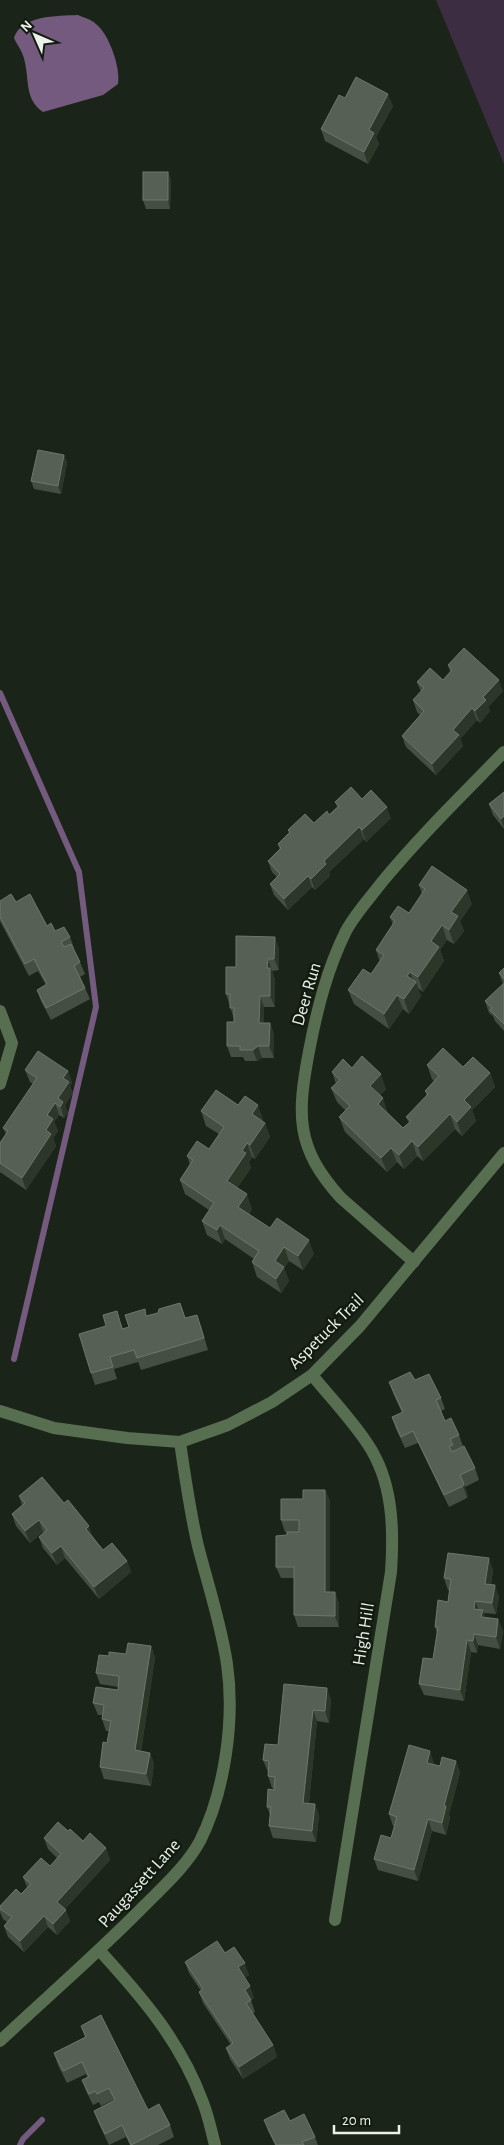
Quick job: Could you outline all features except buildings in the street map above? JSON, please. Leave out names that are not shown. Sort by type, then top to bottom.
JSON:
[{"type":"street","name":"Deer Run","points":[[414,1262],[347,1204],[330,1186],[321,1172],[304,1141],[301,1100],[304,1076],[316,1018],[326,982],[331,965],[347,929],[364,904],[413,844],[504,752]]},
{"type":"street","points":[[0,1011],[12,1043],[0,1084]]},
{"type":"street","name":"Aspetuck Trail","points":[[0,1411],[54,1428],[127,1438],[180,1442],[228,1425],[263,1407],[312,1375],[360,1326],[504,1153]]},
{"type":"street","name":"High Hill","points":[[312,1375],[368,1444],[378,1463],[386,1486],[394,1538],[391,1572],[335,1920]]},
{"type":"street","name":"Paugassett Lane","points":[[0,2041],[100,1951],[175,1875],[199,1842],[222,1777],[230,1708],[227,1664],[198,1545],[180,1442]]},
{"type":"street","points":[[100,1951],[148,2004],[182,2056],[202,2101],[215,2145]]},
{"type":"shaded area","points":[[436,0],[504,0],[504,164]]},
{"type":"shaded area","points":[[78,15],[94,22],[105,35],[116,61],[118,84],[103,95],[43,112],[32,100],[25,61],[14,38],[18,30],[32,21],[41,18]]},
{"type":"waterway","points":[[0,693],[79,872],[96,1007],[14,1359]]},
{"type":"waterway","points":[[20,2145],[23,2139],[42,2120]]}]
